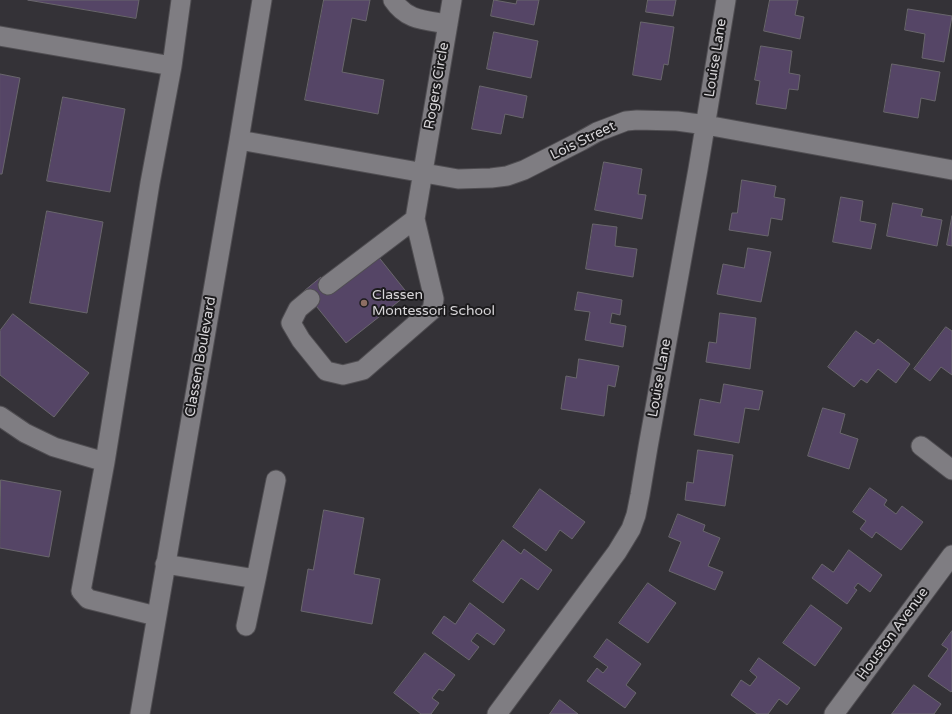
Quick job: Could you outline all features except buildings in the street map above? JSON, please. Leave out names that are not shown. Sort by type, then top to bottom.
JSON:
[{"type":"street","points":[[156,616],[88,599],[81,591],[105,462],[150,183],[172,66],[181,0]]},
{"type":"street","name":"Classen Boulevard","points":[[140,714],[262,0]]},
{"type":"street","points":[[393,0],[400,10],[418,19],[448,24]]},
{"type":"street","name":"Rogers Circle","points":[[415,218],[452,0]]},
{"type":"street","name":"Louise Lane","points":[[497,714],[618,552],[631,529],[636,515],[706,125],[726,0]]},
{"type":"street","points":[[0,36],[172,66]]},
{"type":"street","name":"Lois Street","points":[[239,140],[458,179],[475,179],[507,176],[524,170],[597,132],[626,121],[676,121],[706,125],[952,170]]},
{"type":"street","points":[[310,299],[298,309],[291,323],[301,340],[326,371],[343,375],[364,370],[432,310],[434,299],[415,218],[328,285]]},
{"type":"street","points":[[0,416],[25,433],[54,447],[105,462]]},
{"type":"street","points":[[921,446],[952,470]]},
{"type":"street","points":[[246,626],[276,480]]},
{"type":"street","name":"Houston Avenue","points":[[834,714],[952,555]]},
{"type":"street","points":[[165,564],[256,579]]},
{"type":"place","name":"Classen Montessori School","points":[[364,303]]}]
